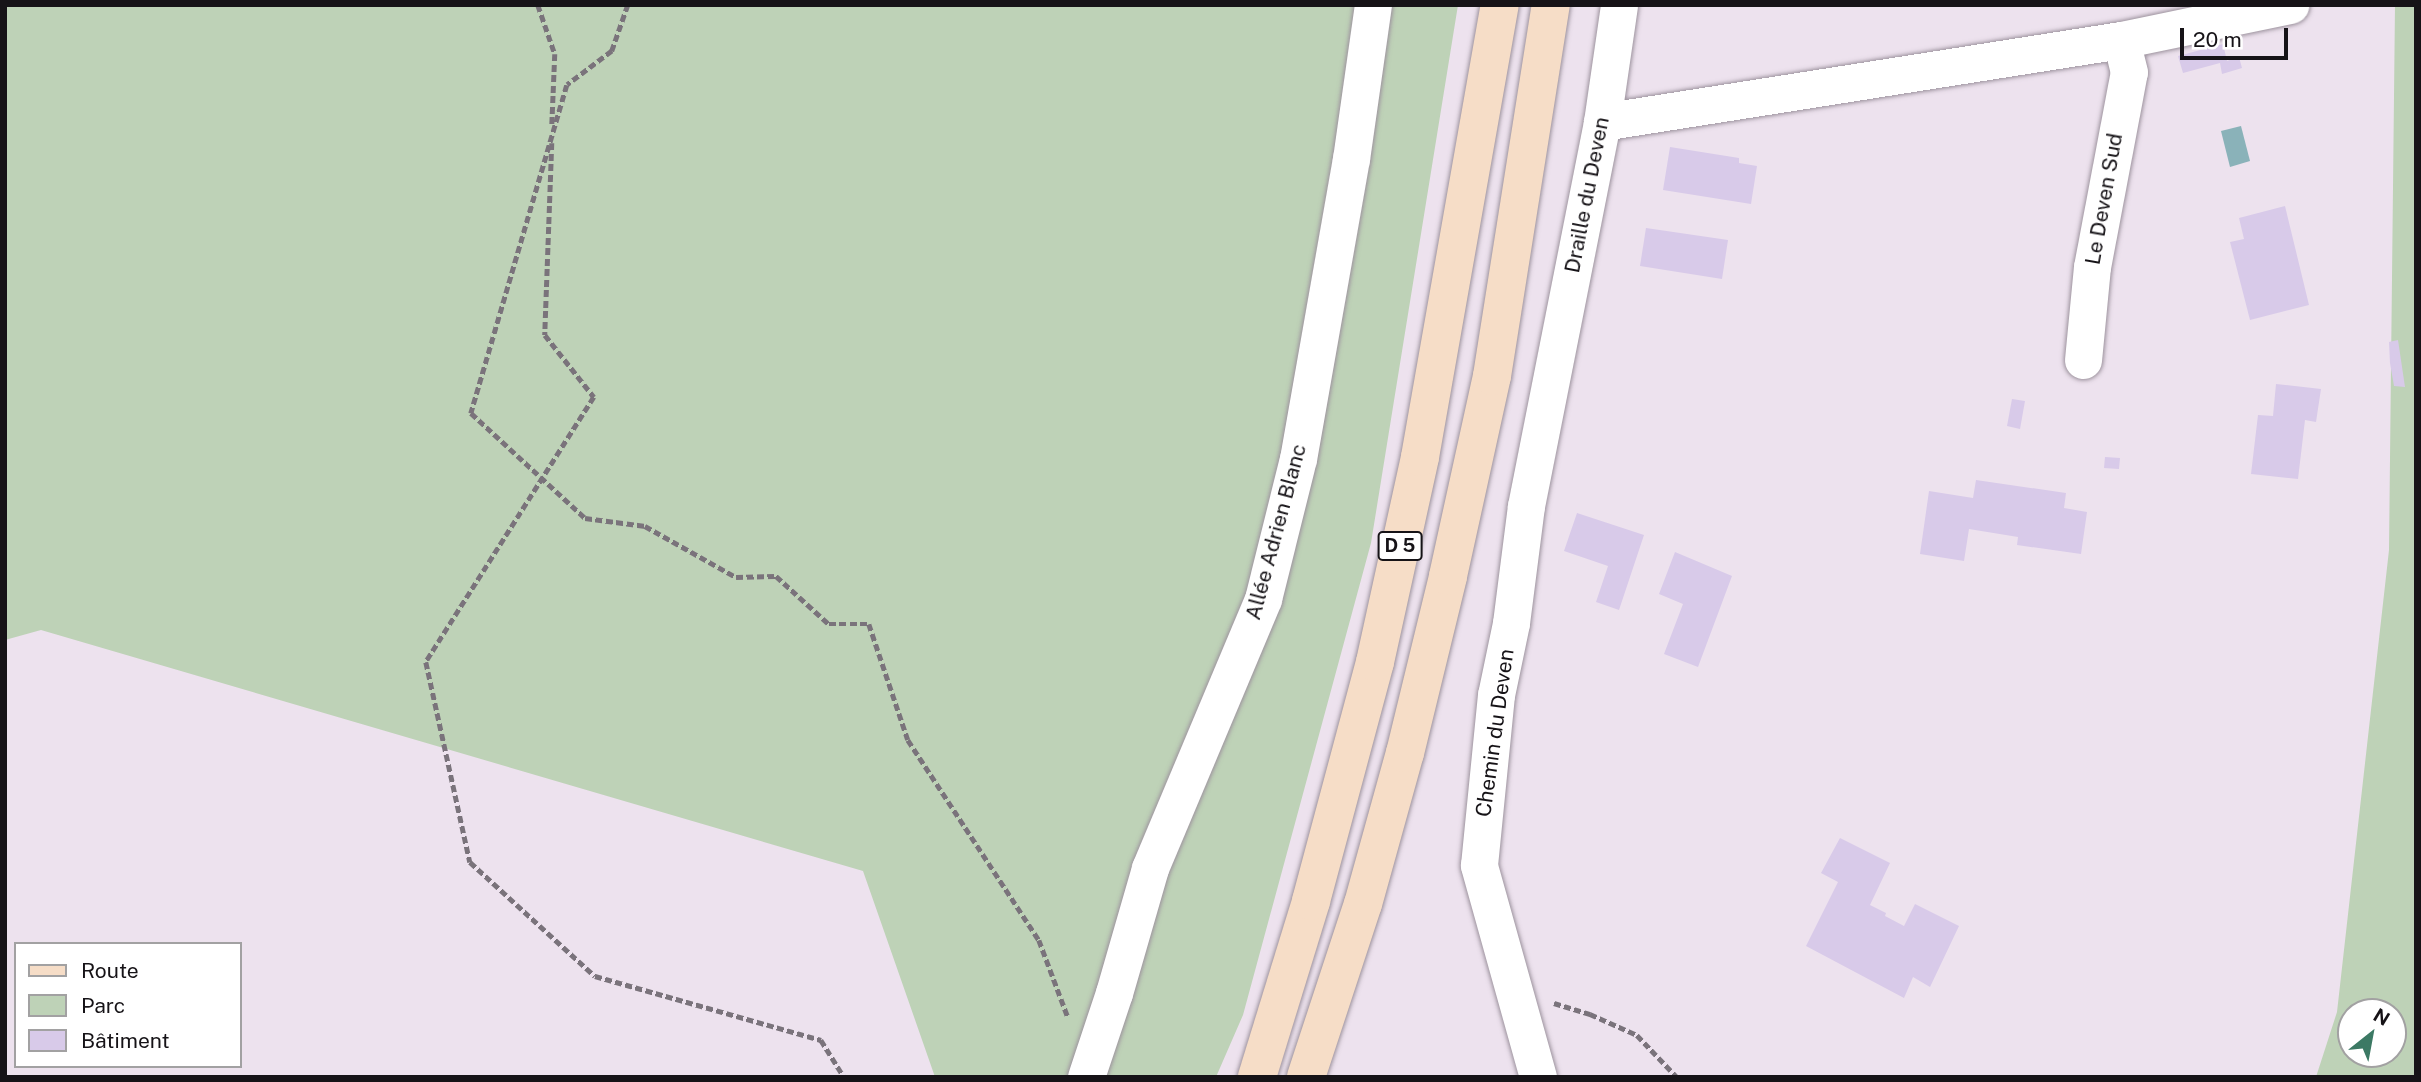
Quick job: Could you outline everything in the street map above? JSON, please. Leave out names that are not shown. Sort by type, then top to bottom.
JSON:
[{"type":"main road","name":"D 5","points":[[1257,1077],[1311,901],[1378,649],[1420,457],[1500,5]]},
{"type":"main road","name":"D 5","points":[[1306,1077],[1363,904],[1405,753],[1448,576],[1492,376],[1550,5]]},
{"type":"street","name":"Allée Adrien Blanc","points":[[1089,1066],[1150,868],[1263,599],[1298,459],[1351,159],[1373,5]]},
{"type":"street","name":"Draille du Deven","points":[[1551,384],[1602,122],[1619,5]]},
{"type":"street","points":[[1602,122],[2121,40],[2290,5]]},
{"type":"street","name":"Le Deven Sud","points":[[2083,360],[2092,267],[2129,72],[2121,40]]},
{"type":"street","name":"Chemin du Deven","points":[[1538,1077],[1512,992],[1479,865],[1496,695],[1511,623],[1525,506],[1551,384]]},
{"type":"path","points":[[538,5],[555,54],[545,335],[594,397],[425,662],[470,862],[595,976],[821,1040],[844,1077]]},
{"type":"path","points":[[628,5],[612,51],[567,85],[471,413],[585,518],[645,526],[736,577],[776,576],[829,624],[869,624],[908,740],[1039,940],[1089,1066]]},
{"type":"path","points":[[1512,992],[1590,1013],[1637,1035],[1677,1077]]},
{"type":"green space","points":[[5,5],[1458,5],[1371,543],[1243,1015],[1216,1077],[935,1077],[863,871],[41,630],[5,640]]},
{"type":"green space","points":[[2395,5],[2416,5],[2416,1077],[2316,1077],[2337,1012],[2337,1068],[2407,1068],[2407,998],[2339,998],[2389,550]]},
{"type":"water","points":[[2241,126],[2250,161],[2230,167],[2221,131]]},
{"type":"building","points":[[2223,44],[2227,61],[2239,57],[2242,68],[2222,74],[2220,63],[2183,73],[2178,56]]},
{"type":"building","points":[[1670,147],[1739,158],[1739,163],[1757,166],[1751,204],[1663,190]]},
{"type":"building","points":[[2285,206],[2309,305],[2250,320],[2230,242],[2244,239],[2239,218]]},
{"type":"building","points":[[1646,228],[1728,240],[1722,279],[1640,266]]},
{"type":"building","points":[[2398,340],[2405,387],[2394,386],[2390,363],[2389,342]]},
{"type":"building","points":[[2276,384],[2321,389],[2316,422],[2305,420],[2298,479],[2251,474],[2258,415],[2273,416]]},
{"type":"building","points":[[2012,399],[2025,401],[2020,429],[2007,426]]},
{"type":"building","points":[[2105,457],[2120,458],[2119,469],[2104,468]]},
{"type":"building","points":[[1976,480],[2066,493],[2064,508],[2087,512],[2081,554],[2017,545],[2018,537],[1969,529],[1964,561],[1920,554],[1929,491],[1973,498]]},
{"type":"building","points":[[1577,513],[1644,535],[1619,610],[1596,602],[1608,566],[1564,551]]},
{"type":"building","points":[[1675,552],[1732,576],[1698,667],[1664,654],[1683,604],[1659,594]]},
{"type":"building","points":[[1840,838],[1890,863],[1870,905],[1904,926],[1915,904],[1959,926],[1930,987],[1913,977],[1904,998],[1806,946],[1838,882],[1821,873]]}]
